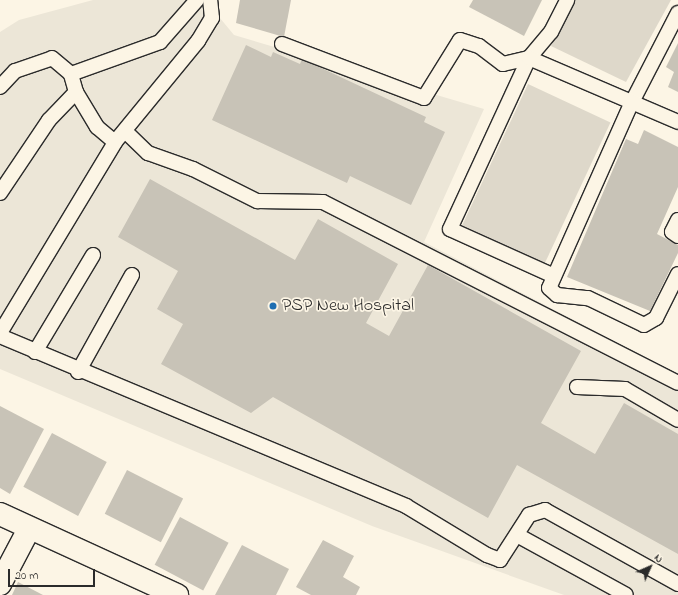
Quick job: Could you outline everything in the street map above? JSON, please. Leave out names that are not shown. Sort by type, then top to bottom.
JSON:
[{"type":"street","points":[[0,514],[29,529],[177,595]]},
{"type":"street","points":[[0,584],[29,529]]},
{"type":"lane","points":[[71,74],[160,42],[198,0]]},
{"type":"lane","points":[[0,333],[115,142],[198,41],[212,18],[210,0]]},
{"type":"lane","points":[[554,276],[450,229],[529,58],[551,32],[567,0]]},
{"type":"lane","points":[[678,13],[631,104],[549,288],[557,295],[588,298],[644,325],[656,318],[678,274]]},
{"type":"lane","points":[[282,44],[424,98],[460,40],[479,46],[503,64],[529,58],[631,104],[678,122]]},
{"type":"lane","points":[[0,87],[15,71],[52,58],[71,74],[76,92],[97,127],[115,142]]},
{"type":"lane","points":[[0,193],[49,120],[76,92]]},
{"type":"lane","points":[[125,131],[148,153],[193,169],[257,201],[323,202],[678,383]]},
{"type":"lane","points":[[678,220],[672,232],[678,236]]},
{"type":"lane","points":[[35,352],[93,255]]},
{"type":"lane","points":[[78,372],[132,275]]},
{"type":"lane","points":[[0,336],[78,372],[406,506],[487,555],[500,560],[530,514],[545,510],[678,584]]},
{"type":"lane","points":[[577,387],[624,389],[678,420]]},
{"type":"lane","points":[[517,536],[626,595]]},
{"type":"shaded area","name":"PSP New Hospital","points":[[93,0],[205,0],[234,35],[484,109],[424,242],[678,374],[678,595],[564,595],[372,526],[0,369],[0,32],[19,20]]},
{"type":"shaded area","points":[[576,0],[671,0],[626,82],[551,46]]},
{"type":"shaded area","points":[[528,84],[610,122],[545,264],[462,225]]},
{"type":"building","points":[[240,0],[291,0],[284,37],[236,23]]},
{"type":"building","points":[[473,0],[542,0],[524,36],[469,7]]},
{"type":"building","points":[[678,43],[678,92],[668,87],[674,72],[666,67]]},
{"type":"building","points":[[246,45],[271,57],[273,52],[300,64],[302,59],[426,117],[424,122],[445,132],[411,205],[350,176],[347,183],[212,120]]},
{"type":"building","points":[[644,130],[678,147],[678,187],[657,234],[678,245],[678,253],[650,311],[567,277],[626,139],[638,144]]},
{"type":"building","points":[[150,179],[295,260],[318,219],[398,264],[366,323],[389,336],[428,265],[581,351],[541,423],[595,454],[624,403],[678,434],[678,554],[517,465],[488,518],[273,397],[251,413],[161,364],[183,324],[157,309],[178,271],[118,237]]},
{"type":"building","points":[[0,406],[44,429],[10,494],[0,488]]},
{"type":"building","points":[[52,433],[107,462],[78,516],[23,487]]},
{"type":"building","points":[[127,470],[183,499],[161,542],[105,514]]},
{"type":"building","points":[[180,517],[229,543],[203,591],[155,565]]},
{"type":"building","points":[[323,540],[354,556],[343,577],[360,587],[356,595],[311,595],[296,587]]},
{"type":"building","points":[[242,545],[289,569],[276,595],[215,595]]},
{"type":"building","points":[[18,582],[43,595],[12,595]]},
{"type":"place","name":"PSP New Hospital","points":[[273,306]]}]
